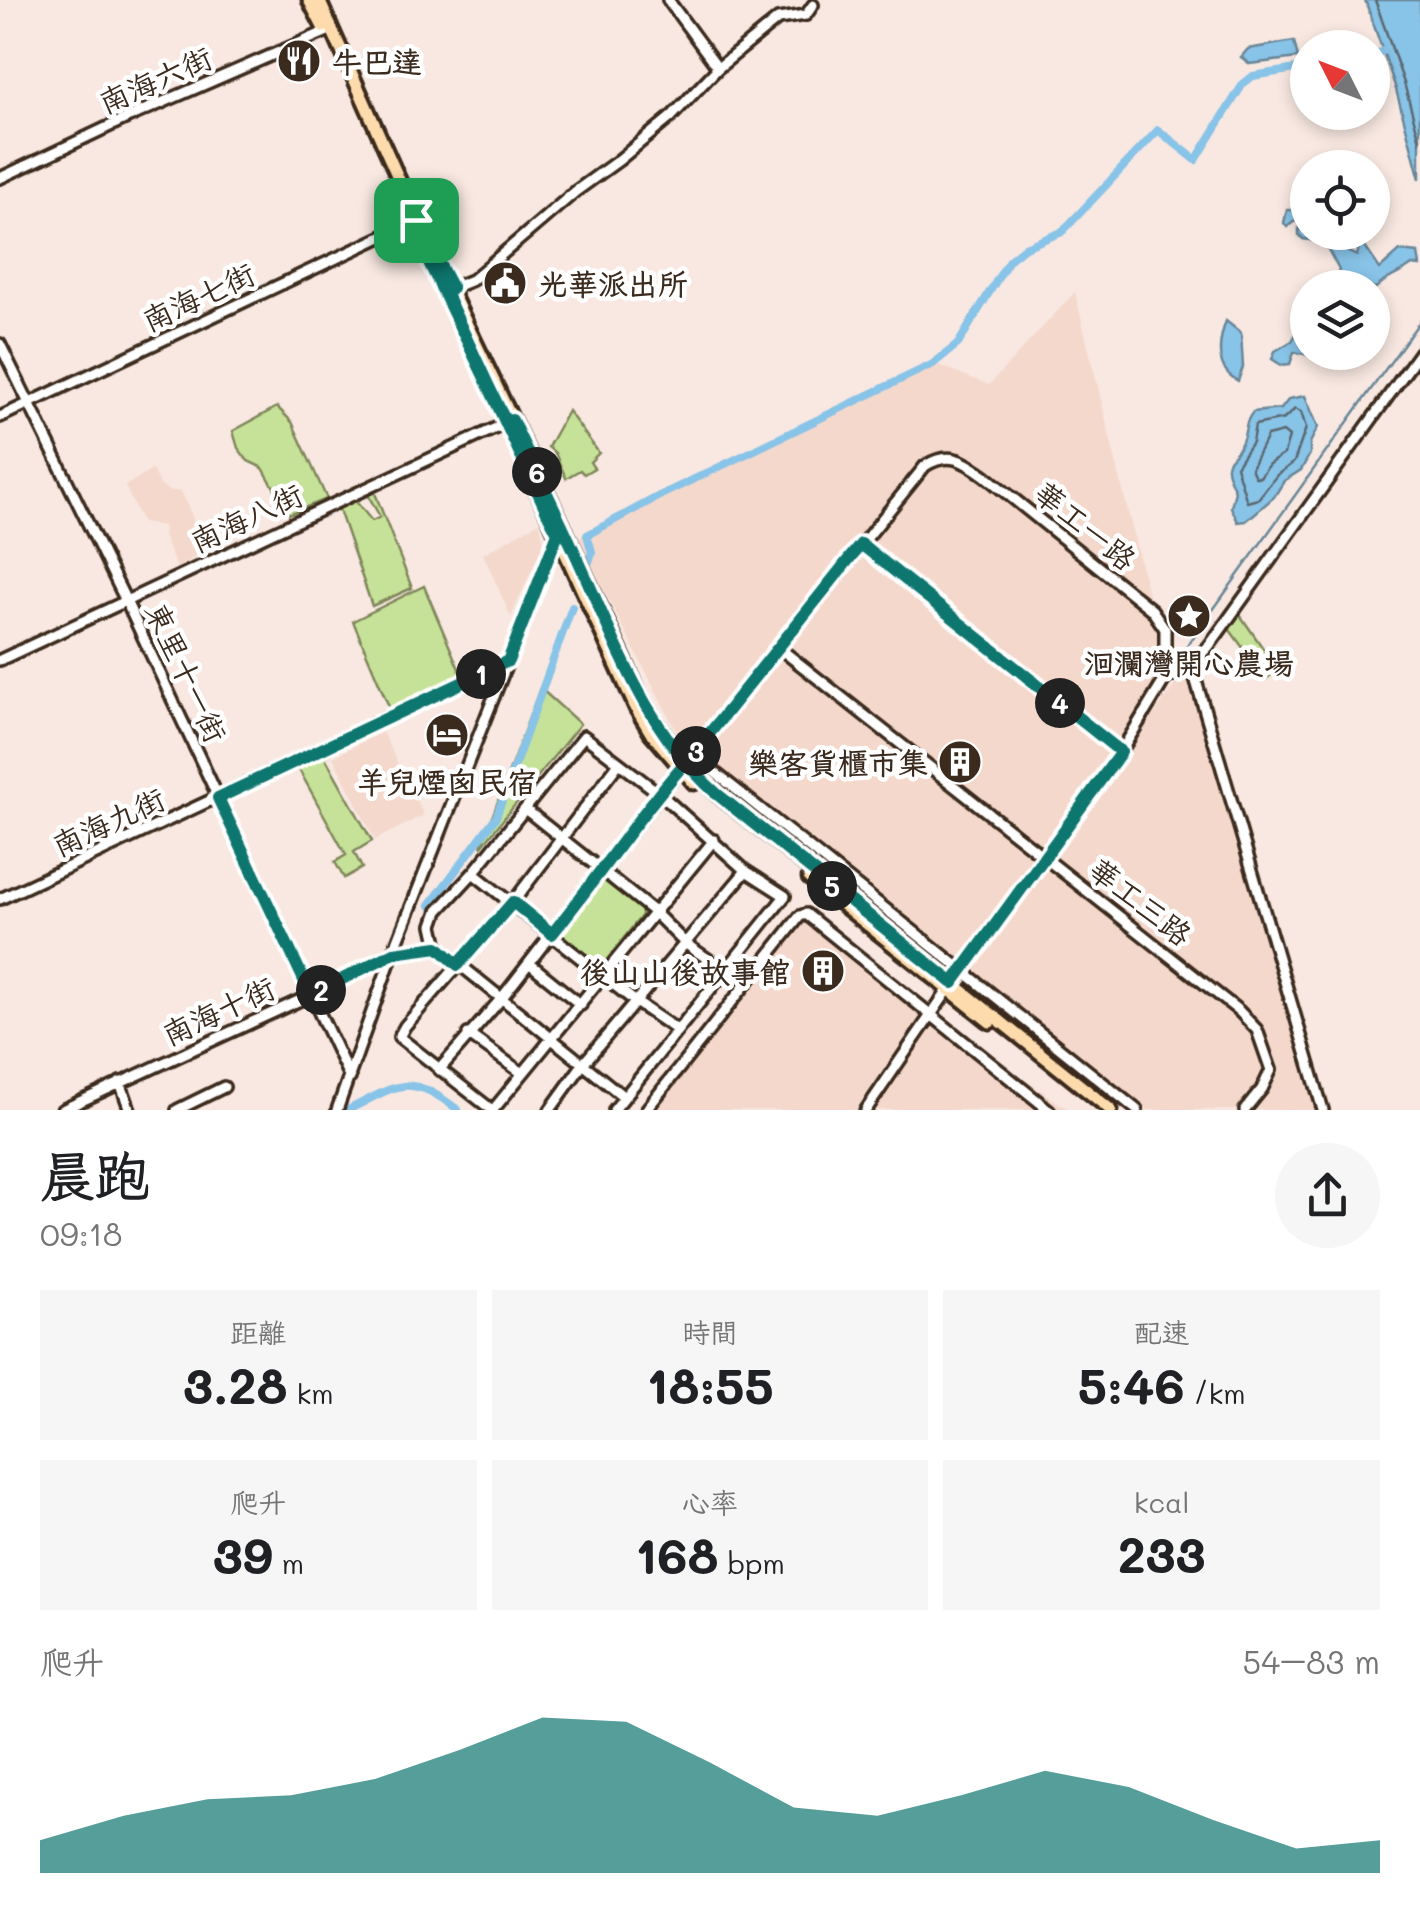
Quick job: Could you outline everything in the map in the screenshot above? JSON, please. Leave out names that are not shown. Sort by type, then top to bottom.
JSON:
[{"type":"main road","points":[[309,0],[329,30]]},
{"type":"main road","points":[[319,0],[413,221],[562,532],[636,708],[717,794],[1100,1110]]},
{"type":"main road","points":[[951,986],[1111,1110]]},
{"type":"street","points":[[668,0],[718,68]]},
{"type":"street","points":[[448,290],[472,280],[576,191],[620,160],[671,117],[718,68],[778,19],[806,15],[813,5]]},
{"type":"street","name":"南海六街","points":[[0,178],[329,30]]},
{"type":"street","name":"南海七街","points":[[0,417],[413,221]]},
{"type":"street","name":"東里十一街","points":[[0,344],[126,601],[350,1078]]},
{"type":"street","points":[[866,1110],[1121,752],[1165,678],[1195,661],[1420,352]]},
{"type":"street","name":"南海八街","points":[[0,660],[509,421]]},
{"type":"street","name":"華工一路","points":[[861,544],[925,466],[948,457],[967,463],[1152,610],[1165,630],[1165,678]]},
{"type":"street","points":[[338,1110],[394,953],[562,532]]},
{"type":"street","points":[[440,1070],[501,999],[861,544],[1121,752]]},
{"type":"street","name":"華工三路","points":[[778,647],[1239,1011],[1257,1030],[1270,1070],[1262,1090],[1245,1110]]},
{"type":"street","name":"南海九街","points":[[0,898],[508,661]]},
{"type":"street","points":[[1195,661],[1323,1110]]},
{"type":"street","points":[[614,1110],[785,896],[746,871],[660,794],[584,736],[474,873],[438,911],[434,925],[438,947],[624,1097]]},
{"type":"street","points":[[619,762],[513,902],[399,1038],[492,1110],[714,840]]},
{"type":"street","points":[[686,762],[964,970],[1137,1110]]},
{"type":"street","points":[[525,809],[654,912],[686,944],[724,970]]},
{"type":"street","points":[[550,1110],[583,1064],[746,871]]},
{"type":"street","points":[[474,873],[637,1003],[677,1030]]},
{"type":"street","points":[[646,1110],[800,916],[806,914],[1048,1110]]},
{"type":"street","name":"南海十街","points":[[62,1110],[394,953],[438,947]]},
{"type":"street","points":[[529,963],[581,1005]]},
{"type":"street","points":[[468,1034],[522,1073]]},
{"type":"street","points":[[120,1082],[130,1110]]},
{"type":"street","points":[[176,1110],[224,1087]]},
{"type":"shaded area","points":[[1075,292],[1167,673],[963,962],[678,734],[577,538],[931,362],[989,385]]},
{"type":"shaded area","points":[[152,470],[160,485],[169,491],[181,491],[206,549],[177,569],[163,536],[164,526],[142,523],[125,486]]},
{"type":"shaded area","points":[[539,522],[544,542],[511,617],[483,554]]},
{"type":"shaded area","points":[[1187,669],[1319,1110],[1140,1110],[965,970]]},
{"type":"shaded area","points":[[382,732],[424,815],[375,840],[333,757]]},
{"type":"shaded area","points":[[806,914],[931,1016],[1069,1110],[646,1110]]},
{"type":"green space","points":[[277,407],[292,422],[327,499],[289,514],[263,468],[248,461],[238,448],[233,431]]},
{"type":"green space","points":[[568,411],[599,453],[590,462],[594,468],[566,478],[555,453],[548,447]]},
{"type":"green space","points":[[373,488],[412,588],[372,606],[337,504],[353,498],[372,521],[380,517],[366,491]]},
{"type":"green space","points":[[424,586],[462,676],[390,709],[353,621]]},
{"type":"green space","points":[[1238,612],[1278,670],[1266,679],[1227,626]]},
{"type":"green space","points":[[540,688],[580,724],[481,847]]},
{"type":"green space","points":[[352,735],[355,740],[325,757],[372,841],[354,852],[362,868],[344,878],[335,862],[346,855],[297,766]]},
{"type":"green space","points":[[602,875],[642,908],[642,915],[601,967],[556,932]]},
{"type":"water","points":[[1365,0],[1420,0],[1420,179],[1390,72],[1390,30],[1375,30]]},
{"type":"water","points":[[1290,42],[1290,59],[1250,64],[1241,57],[1248,49]]},
{"type":"water","points":[[1287,210],[1290,210],[1290,225],[1284,223]]},
{"type":"water","points":[[1328,250],[1344,250],[1357,256],[1358,250],[1367,250],[1380,269],[1400,251],[1418,253],[1420,266],[1412,265],[1390,278],[1390,270],[1339,270]]},
{"type":"water","points":[[1226,321],[1241,333],[1243,367],[1238,381],[1225,370],[1220,355]]},
{"type":"water","points":[[1290,342],[1290,364],[1281,365],[1272,359],[1275,351]]},
{"type":"water","points":[[1305,396],[1318,427],[1310,443],[1310,454],[1301,470],[1284,481],[1274,497],[1246,521],[1238,522],[1231,507],[1235,491],[1227,464],[1240,446],[1249,418],[1253,412],[1281,409],[1289,399]]},
{"type":"waterway","points":[[589,562],[592,552],[587,535],[661,495],[933,364],[958,344],[1009,260],[1025,247],[1062,232],[1158,130],[1196,160],[1243,84],[1253,76],[1290,70]]},
{"type":"waterway","points":[[1167,674],[1420,321]]},
{"type":"waterway","points":[[430,905],[496,817],[572,607]]},
{"type":"waterway","points":[[1118,743],[1140,713]]},
{"type":"waterway","points":[[1043,849],[1114,750]]},
{"type":"waterway","points":[[974,947],[1039,856]]},
{"type":"waterway","points":[[858,1110],[920,1023]]},
{"type":"waterway","points":[[348,1110],[403,1086],[427,1090],[458,1110]]},
{"type":"place","name":"牛巴達","points":[[299,61]]},
{"type":"place","name":"光華派出所","points":[[505,283]]},
{"type":"place","name":"洄瀾灣開心農場","points":[[1189,616]]},
{"type":"place","name":"羊兒煙囪民宿","points":[[447,735]]},
{"type":"place","name":"樂客貨櫃市集","points":[[960,762]]},
{"type":"place","name":"後山山後故事館","points":[[823,971]]},
{"type":"route","points":[[416,220],[410,223],[445,292],[506,422],[512,420],[632,681],[662,734],[686,763],[697,776],[717,794],[953,983],[1121,752],[861,544],[686,763],[660,794],[552,934],[513,902],[458,965],[438,947],[394,953],[311,995],[218,798],[508,661],[558,533],[445,292],[452,288],[416,220]]}]
